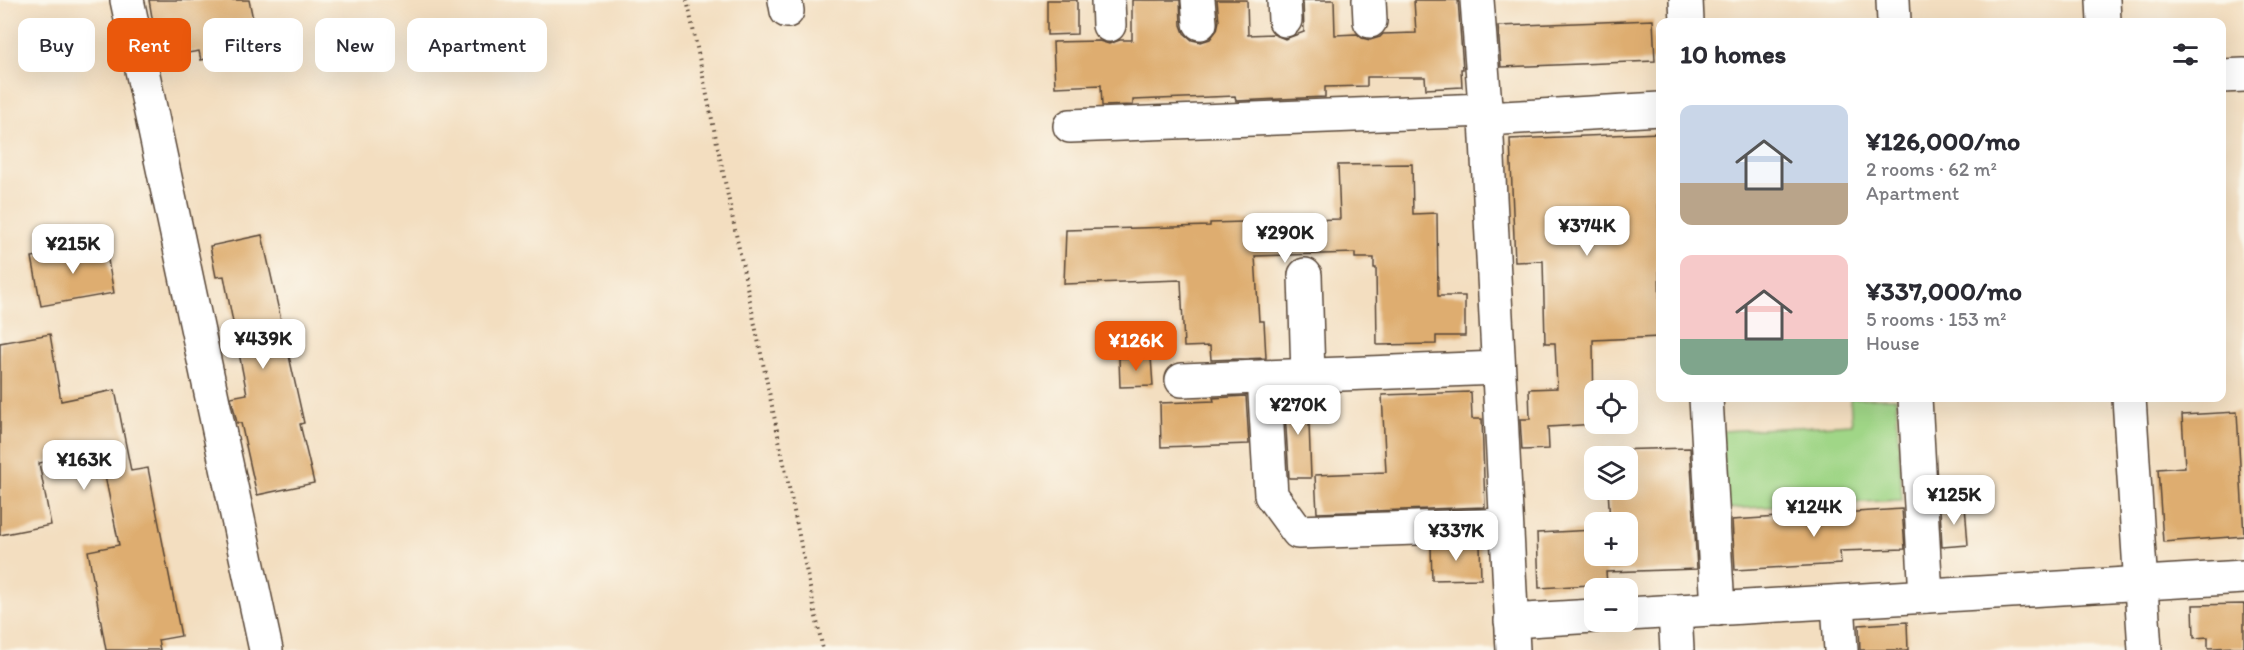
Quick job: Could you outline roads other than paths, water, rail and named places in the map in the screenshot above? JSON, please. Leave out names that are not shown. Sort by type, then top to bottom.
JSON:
[{"type":"street","points":[[128,0],[266,650]]},
{"type":"street","points":[[1478,0],[1486,115],[1512,635],[1584,618]]},
{"type":"street","points":[[1686,0],[1687,18]]},
{"type":"street","points":[[1893,0],[1894,18]]},
{"type":"street","points":[[2103,0],[2104,18]]},
{"type":"street","points":[[2226,76],[2244,75]]},
{"type":"street","points":[[1070,126],[1656,109]]},
{"type":"street","points":[[1305,275],[1308,376]]},
{"type":"street","points":[[1182,381],[1498,368]]},
{"type":"street","points":[[1264,377],[1271,495],[1298,532],[1506,525]]},
{"type":"street","points":[[1707,402],[1718,609]]},
{"type":"street","points":[[1915,402],[1926,596]]},
{"type":"street","points":[[2129,402],[2145,650]]},
{"type":"street","points":[[1638,614],[2244,577]]},
{"type":"street","points":[[1838,602],[1841,650]]},
{"type":"street","points":[[1675,612],[1677,650]]}]
